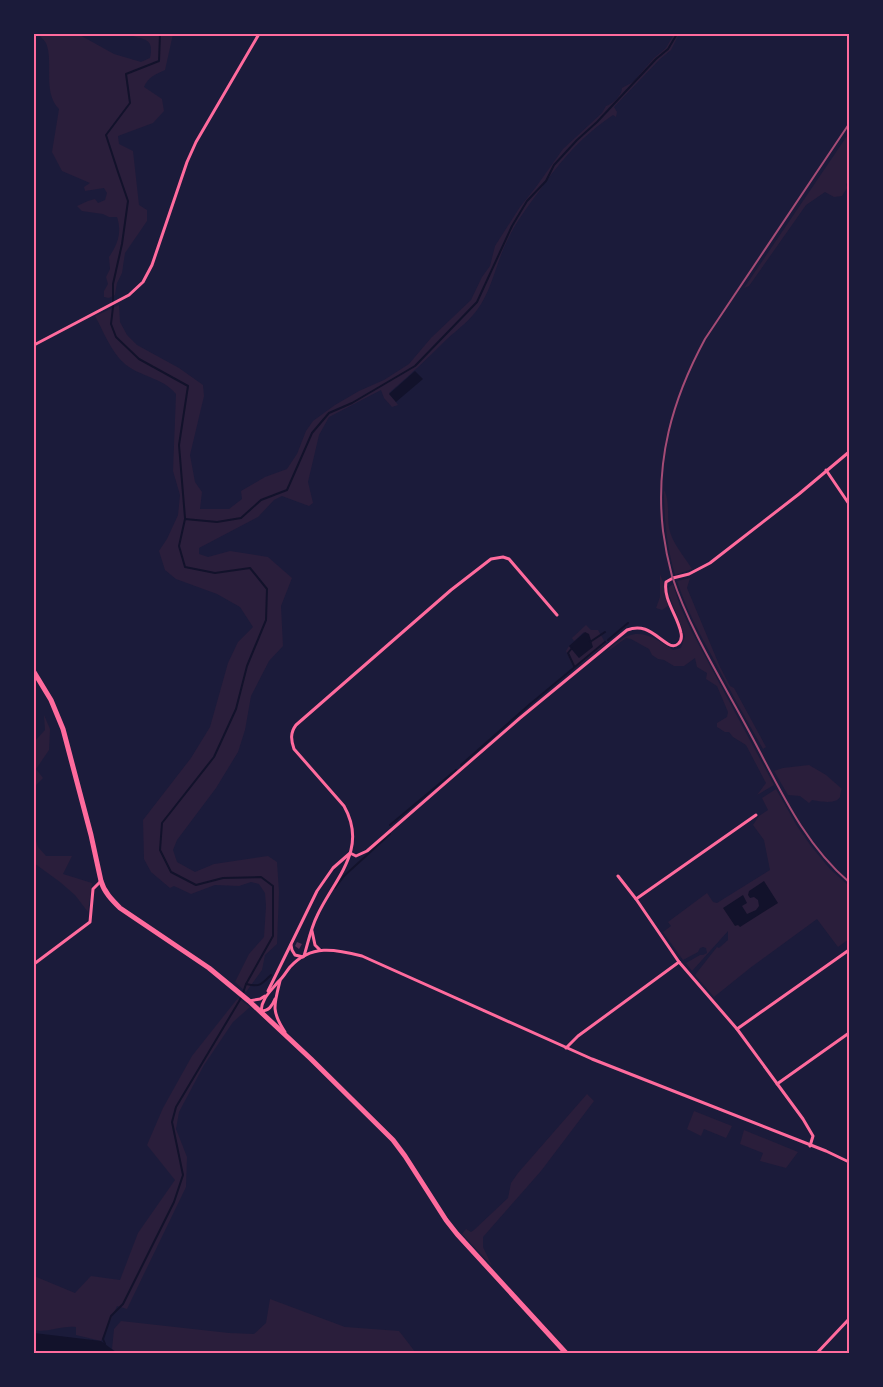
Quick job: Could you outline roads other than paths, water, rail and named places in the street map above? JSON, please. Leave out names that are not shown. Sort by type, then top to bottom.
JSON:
[{"type":"main road","points":[[34,672],[51,700],[63,728],[101,881],[108,895],[120,908],[203,963],[261,1011],[393,1140],[457,1234],[566,1353]]},
{"type":"street","points":[[34,345],[129,295],[143,282],[161,240],[187,162],[196,142],[259,34]]},
{"type":"street","points":[[350,853],[356,856],[367,851],[528,712],[627,630],[642,628],[671,646],[677,646],[682,636],[668,597],[666,582],[689,574],[710,563],[799,494],[849,452]]},
{"type":"street","points":[[826,470],[849,504]]},
{"type":"street","points":[[304,957],[312,928],[324,901],[345,867],[350,853],[353,830],[349,815],[344,806],[294,748],[291,733],[296,725],[451,590],[491,559],[504,557],[509,559],[557,615]]},
{"type":"street","points":[[636,899],[756,815]]},
{"type":"street","points":[[275,999],[268,1010],[261,1011],[262,1002],[317,891],[333,868],[350,853]]},
{"type":"street","points":[[618,876],[679,962],[737,1029],[803,1119],[813,1136],[810,1146]]},
{"type":"street","points":[[34,964],[90,922],[93,889],[101,881]]},
{"type":"street","points":[[312,928],[315,945],[320,950]]},
{"type":"street","points":[[291,945],[295,955],[304,957]]},
{"type":"street","points":[[248,1000],[260,999],[266,996],[280,981],[290,966],[320,950],[333,949],[362,956],[617,1070],[849,1162]]},
{"type":"street","points":[[737,1029],[849,950]]},
{"type":"street","points":[[566,1048],[578,1036],[679,962]]},
{"type":"street","points":[[280,981],[274,1008],[276,1016],[288,1037]]},
{"type":"street","points":[[777,1084],[849,1033]]},
{"type":"street","points":[[817,1353],[849,1319]]},
{"type":"waterway","points":[[160,34],[159,61],[126,74],[130,103],[106,135],[128,201],[122,244],[113,284],[111,324],[116,337],[139,359],[188,386],[179,445],[185,518]]},
{"type":"waterway","points":[[243,993],[246,984],[273,936],[273,886],[261,877],[223,878],[196,885],[171,872],[160,850],[162,823],[214,757],[236,709],[247,666],[266,620],[267,589],[250,568],[215,573],[185,567],[179,546],[185,519],[217,522],[241,518],[261,500],[287,490],[312,433],[329,413],[352,403],[415,366],[477,302],[512,226],[527,201],[546,181],[554,165],[656,59],[668,49],[677,34]]},
{"type":"waterway","points":[[608,640],[628,623]]},
{"type":"waterway","points":[[590,642],[605,632]]},
{"type":"waterway","points":[[461,765],[605,642]]},
{"type":"waterway","points":[[572,648],[568,653],[574,666]]},
{"type":"waterway","points":[[390,825],[456,770]]},
{"type":"waterway","points":[[335,888],[344,876],[390,834]]},
{"type":"waterway","points":[[246,984],[260,984],[271,975]]},
{"type":"waterway","points":[[105,1344],[103,1339],[111,1316],[123,1304],[174,1202],[183,1175],[172,1122],[176,1107],[241,998]]},
{"type":"railway","points":[[849,124],[705,339],[693,362],[675,408],[669,432],[664,456],[661,505],[664,537],[672,576],[688,617],[793,813],[818,850],[849,882]]}]
